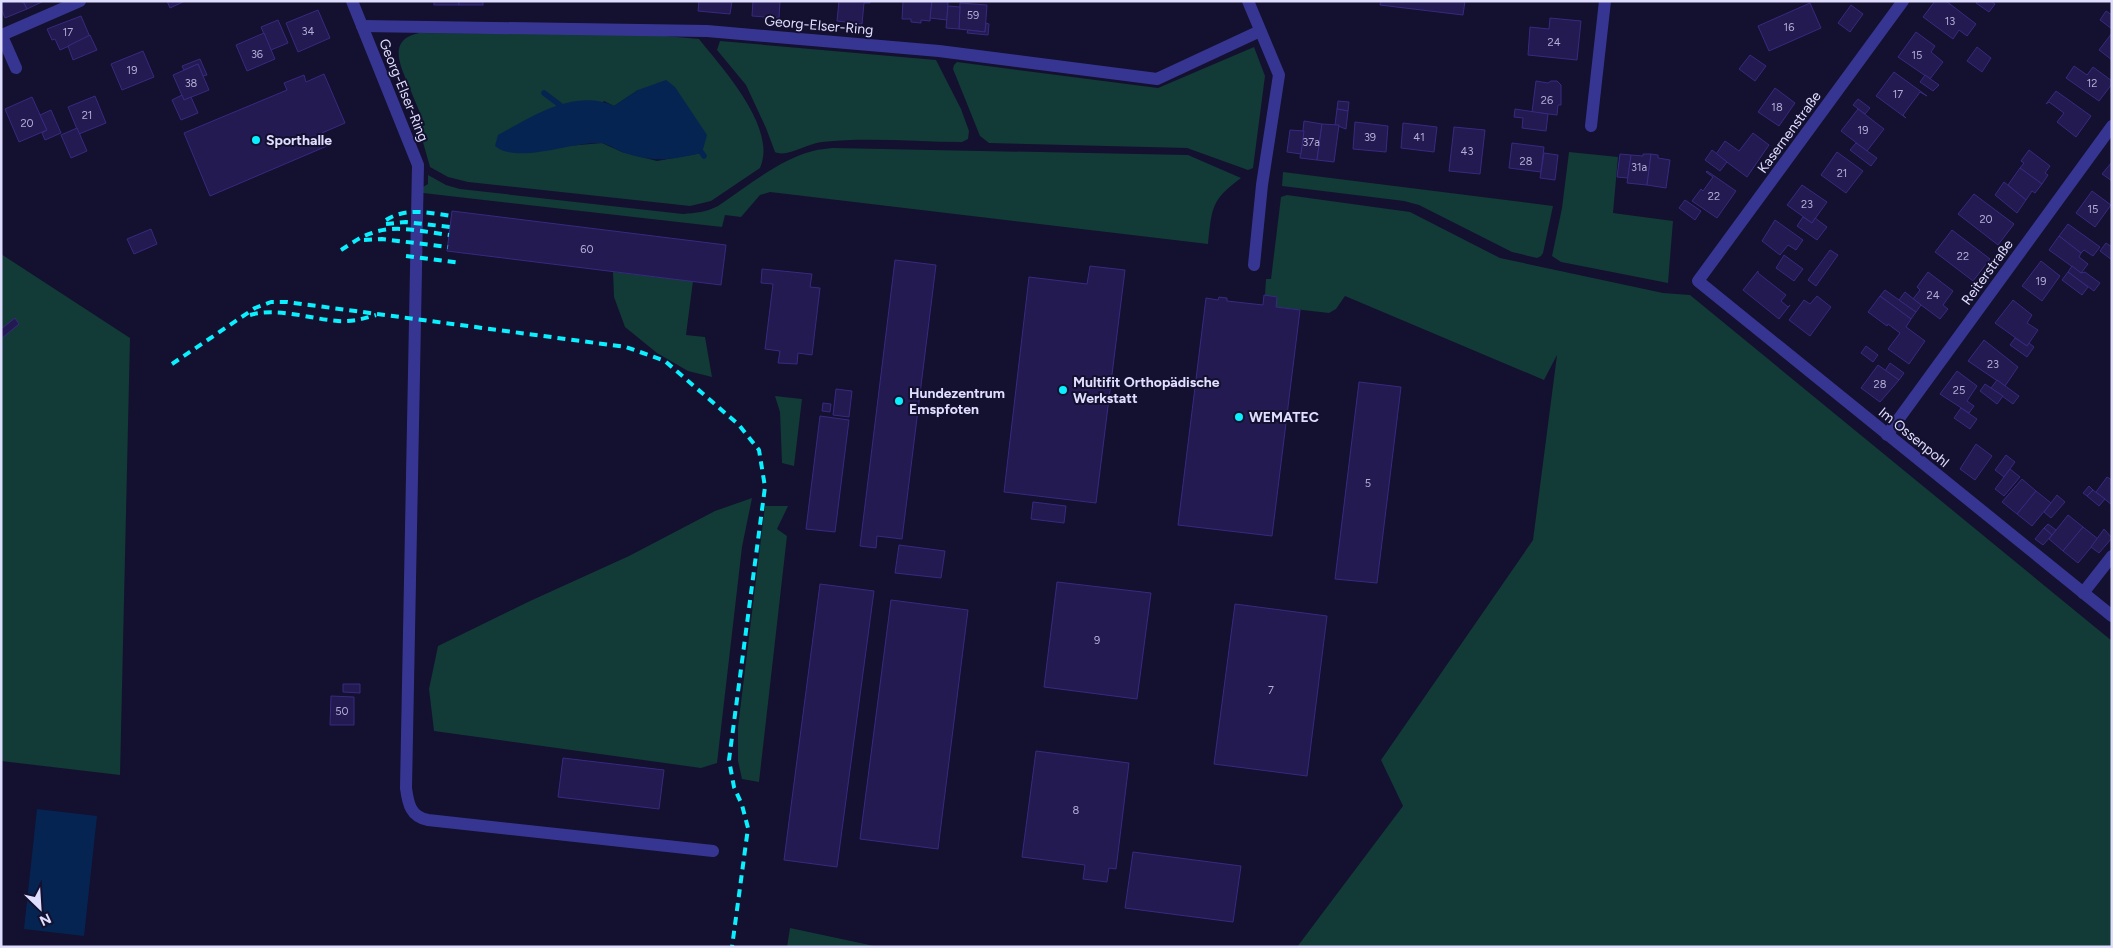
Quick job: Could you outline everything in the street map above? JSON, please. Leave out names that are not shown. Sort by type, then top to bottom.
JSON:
[{"type":"street","points":[[16,68],[1,34],[80,1]]},
{"type":"street","name":"Georg-Elser-Ring","points":[[352,1],[418,165],[406,788],[410,809],[420,818],[428,820],[713,851]]},
{"type":"street","points":[[1248,1],[1279,74],[1262,185],[1254,265]]},
{"type":"street","points":[[1591,126],[1605,1]]},
{"type":"street","name":"Kasernenstraße","points":[[1698,281],[1903,1]]},
{"type":"street","name":"Georg-Elser-Ring","points":[[362,26],[707,30],[940,50],[1157,79],[1260,31]]},
{"type":"street","name":"Reiterstraße","points":[[1887,435],[2112,126]]},
{"type":"street","name":"Im Ossenpohl","points":[[1698,281],[2112,616]]},
{"type":"street","points":[[2083,592],[2112,556]]},
{"type":"green space","points":[[419,33],[643,34],[699,39],[733,82],[755,117],[761,135],[763,152],[760,168],[711,201],[690,206],[468,182],[448,177],[430,167],[419,128],[425,125],[400,63],[399,48],[402,42]],"holes":[[[638,90],[701,153],[657,161],[622,152],[602,143],[567,146],[604,101],[614,106]]]},
{"type":"green space","points":[[720,41],[936,60],[961,109],[969,131],[968,139],[962,142],[874,140],[822,142],[791,152],[775,152],[746,85],[717,50]]},
{"type":"green space","points":[[1254,47],[1265,76],[1253,168],[1248,170],[1187,148],[989,143],[980,136],[953,69],[957,62],[1158,88]]},
{"type":"green space","points":[[833,148],[1188,155],[1241,178],[1218,199],[1212,213],[1208,244],[770,192],[760,195],[741,217],[725,215],[722,227],[423,193],[423,187],[428,184],[428,175],[446,185],[460,189],[683,214],[705,211],[718,206],[788,160],[815,150]]},
{"type":"green space","points":[[1569,152],[1618,157],[1613,213],[1673,221],[1668,283],[1561,262],[1552,256],[1562,208]]},
{"type":"green space","points":[[1283,172],[1553,206],[1543,253],[1537,258],[1512,252],[1419,205],[1404,201],[1282,186]]},
{"type":"green space","points":[[1287,195],[1410,212],[1500,258],[1663,293],[1690,295],[2112,641],[2112,947],[1297,947],[1403,806],[1381,760],[1533,540],[1557,355],[1544,380],[1345,296],[1336,309],[1329,313],[1276,307],[1265,295],[1266,279],[1271,279],[1281,197]]},
{"type":"green space","points":[[1,254],[130,338],[120,775],[1,761]]},
{"type":"green space","points":[[613,272],[693,281],[686,335],[705,337],[712,377],[688,371],[657,353],[625,327],[614,297]]},
{"type":"green space","points":[[775,396],[802,399],[794,466],[782,463],[780,412]]},
{"type":"green space","points":[[752,498],[742,547],[717,763],[701,768],[434,731],[429,689],[438,646],[629,556],[715,511]]},
{"type":"green space","points":[[765,506],[788,506],[777,529],[787,536],[759,782],[742,779],[738,761],[738,727]]},
{"type":"green space","points":[[790,928],[879,947],[787,947]]},
{"type":"water","points":[[666,80],[675,87],[707,135],[702,153],[671,159],[652,159],[622,152],[601,143],[575,145],[531,153],[505,151],[495,146],[498,135],[554,107],[584,100],[599,101],[614,106],[638,90]]},
{"type":"water","points":[[37,809],[97,816],[84,936],[24,929]]},
{"type":"building","points":[[1,1],[23,1],[27,9],[5,18],[1,8]]},
{"type":"building","points":[[23,1],[44,1],[27,9]]},
{"type":"building","points":[[167,1],[185,1],[170,8]]},
{"type":"building","points":[[434,1],[459,1],[459,5],[434,5]]},
{"type":"building","points":[[459,1],[483,1],[483,5],[459,5]]},
{"type":"building","points":[[699,1],[732,1],[730,14],[698,11]]},
{"type":"building","points":[[753,1],[780,1],[779,18],[752,16]]},
{"type":"building","points":[[839,1],[870,1],[870,3],[864,3],[862,24],[837,21]]},
{"type":"building","points":[[903,1],[932,1],[930,21],[921,20],[921,23],[911,22],[911,19],[902,19]]},
{"type":"building","points":[[932,1],[948,1],[947,20],[930,18]]},
{"type":"building","points":[[1381,1],[1465,1],[1463,15],[1380,5]]},
{"type":"building","points":[[1935,1],[1946,1],[1976,24],[1967,36],[1959,30],[1953,39],[1923,17]]},
{"type":"building","points":[[1977,1],[1991,1],[1995,4],[1989,12],[1976,3]]},
{"type":"building","points":[[960,3],[987,5],[985,32],[959,29]]},
{"type":"building","points":[[1810,3],[1821,28],[1769,51],[1758,26]]},
{"type":"building","points":[[1851,5],[1863,14],[1850,32],[1838,23]]},
{"type":"building","points":[[948,6],[960,7],[959,29],[946,28]]},
{"type":"building","points":[[318,10],[330,38],[298,52],[286,23]]},
{"type":"building","points":[[2106,11],[2112,15],[2112,29],[2100,20]]},
{"type":"building","points":[[81,16],[90,37],[60,50],[55,39],[52,40],[47,29]]},
{"type":"building","points":[[1550,18],[1581,21],[1577,60],[1528,55],[1530,27],[1549,29]]},
{"type":"building","points":[[278,20],[288,43],[271,50],[261,27]]},
{"type":"building","points":[[986,23],[989,24],[988,35],[967,33],[968,30],[985,32]]},
{"type":"building","points":[[1916,32],[1935,46],[1931,52],[1943,62],[1930,79],[1898,57]]},
{"type":"building","points":[[264,33],[275,59],[247,71],[236,45]]},
{"type":"building","points":[[2112,33],[2112,60],[2099,50]]},
{"type":"building","points":[[90,35],[97,50],[73,60],[68,46]]},
{"type":"building","points":[[1977,47],[1991,58],[1982,72],[1967,61]]},
{"type":"building","points":[[143,51],[154,77],[122,90],[111,64]]},
{"type":"building","points":[[1750,55],[1766,66],[1755,81],[1739,69]]},
{"type":"building","points":[[200,59],[207,75],[203,76],[198,64],[184,70],[182,66]]},
{"type":"building","points":[[198,64],[209,90],[184,100],[173,75]]},
{"type":"building","points":[[2074,66],[2087,75],[2093,67],[2112,81],[2112,84],[2099,101],[2066,78]]},
{"type":"building","points":[[1894,72],[1927,96],[1920,92],[1903,115],[1906,118],[1876,96]]},
{"type":"building","name":"Sporthalle","points":[[324,74],[345,123],[322,133],[327,146],[210,196],[184,133],[287,90],[284,83],[304,75],[306,82]]},
{"type":"building","points":[[1925,75],[1939,85],[1933,91],[1920,82]]},
{"type":"building","points":[[1536,81],[1548,83],[1557,81],[1561,85],[1561,105],[1558,105],[1557,115],[1532,112]]},
{"type":"building","points":[[1775,88],[1795,103],[1779,126],[1758,112]]},
{"type":"building","points":[[2056,91],[2091,116],[2076,137],[2057,122],[2064,113],[2049,102],[2046,104]]},
{"type":"building","points":[[182,95],[184,100],[191,97],[198,113],[181,120],[172,100]]},
{"type":"building","points":[[95,96],[106,123],[79,134],[68,107]]},
{"type":"building","points":[[32,97],[47,130],[19,142],[5,109]]},
{"type":"building","points":[[1858,99],[1870,108],[1865,114],[1853,105]]},
{"type":"building","points":[[1338,101],[1349,102],[1348,111],[1337,109]]},
{"type":"building","points":[[1337,109],[1348,111],[1346,129],[1335,125]]},
{"type":"building","points":[[1515,109],[1548,114],[1546,131],[1522,128],[1523,118],[1514,117]]},
{"type":"building","points":[[1858,109],[1884,129],[1867,151],[1841,131]]},
{"type":"building","points":[[51,110],[61,133],[45,140],[42,133],[47,130],[40,115]]},
{"type":"building","points":[[1304,121],[1322,124],[1317,160],[1300,158]]},
{"type":"building","points":[[1355,122],[1388,126],[1386,152],[1353,149]]},
{"type":"building","points":[[1403,123],[1437,127],[1434,152],[1401,148]]},
{"type":"building","points":[[1322,124],[1339,125],[1334,162],[1317,160]]},
{"type":"building","points":[[1454,127],[1485,130],[1480,174],[1449,171]]},
{"type":"building","points":[[77,128],[87,151],[71,158],[61,135]]},
{"type":"building","points":[[1290,130],[1304,131],[1301,154],[1287,152]]},
{"type":"building","points":[[1753,133],[1769,145],[1747,177],[1716,154],[1725,141],[1739,151]]},
{"type":"building","points":[[1512,143],[1544,147],[1541,172],[1509,168]]},
{"type":"building","points":[[1856,143],[1877,158],[1871,166],[1850,150]]},
{"type":"building","points":[[1712,150],[1727,162],[1720,171],[1705,160]]},
{"type":"building","points":[[2029,150],[2050,166],[2045,173],[2048,175],[2042,184],[2020,168],[2024,163],[2021,161]]},
{"type":"building","points":[[1837,152],[1863,171],[1846,193],[1821,175]]},
{"type":"building","points":[[1544,153],[1558,155],[1555,180],[1540,178]]},
{"type":"building","points":[[1620,154],[1631,155],[1628,178],[1617,177]]},
{"type":"building","points":[[1643,154],[1651,154],[1647,185],[1627,183],[1631,155],[1643,156]]},
{"type":"building","points":[[1651,154],[1658,155],[1658,158],[1670,160],[1666,188],[1647,185]]},
{"type":"building","points":[[2112,162],[2112,181],[2102,174]]},
{"type":"building","points":[[2020,168],[2042,184],[2035,193],[2032,191],[2026,200],[2008,185]]},
{"type":"building","points":[[1707,171],[1736,191],[1717,218],[1692,201],[1701,189],[1703,191],[1713,177]]},
{"type":"building","points":[[2004,182],[2026,200],[2017,213],[1995,195]]},
{"type":"building","points":[[1802,185],[1827,202],[1812,223],[1787,205]]},
{"type":"building","points":[[2092,191],[2111,205],[2095,227],[2076,213]]},
{"type":"building","points":[[1974,194],[2014,224],[1998,245],[1958,214]]},
{"type":"building","points":[[1685,200],[1701,211],[1695,220],[1679,208]]},
{"type":"building","points":[[452,211],[726,245],[721,285],[447,251]]},
{"type":"building","points":[[1803,217],[1812,223],[1815,218],[1827,227],[1817,240],[1797,226]]},
{"type":"building","points":[[1775,220],[1803,240],[1796,250],[1788,245],[1780,255],[1762,241]]},
{"type":"building","points":[[2068,224],[2100,247],[2093,256],[2084,250],[2081,253],[2059,236]]},
{"type":"building","points":[[151,229],[157,244],[134,254],[127,239]]},
{"type":"building","points":[[1952,230],[1990,259],[1973,281],[1935,252]]},
{"type":"building","points":[[2059,236],[2081,253],[2079,257],[2088,264],[2081,273],[2049,250]]},
{"type":"building","points":[[2106,243],[2112,247],[2112,260],[2100,251]]},
{"type":"building","points":[[1830,250],[1838,255],[1816,286],[1808,280]]},
{"type":"building","points":[[1784,255],[1803,269],[1794,281],[1776,268]]},
{"type":"building","name":"Hundezentrum Emspfoten","points":[[895,260],[936,265],[902,539],[877,536],[876,548],[860,546]]},
{"type":"building","points":[[2041,261],[2060,276],[2042,301],[2022,286]]},
{"type":"building","name":"Multifit Orthopädische Werkstatt","points":[[1090,266],[1125,270],[1096,503],[1004,492],[1029,277],[1087,284]]},
{"type":"building","points":[[2072,266],[2081,273],[2085,272],[2100,283],[2094,291],[2068,272]]},
{"type":"building","points":[[762,269],[812,274],[810,287],[820,288],[812,355],[798,353],[797,364],[778,363],[780,351],[765,349],[773,284],[761,283]]},
{"type":"building","points":[[1758,271],[1758,273],[1786,295],[1781,301],[1788,307],[1790,305],[1779,319],[1743,290]]},
{"type":"building","points":[[1928,272],[1953,291],[1943,305],[1948,309],[1940,319],[1913,299],[1920,290],[1917,287]]},
{"type":"building","points":[[2068,272],[2088,287],[2082,295],[2062,280]]},
{"type":"building","points":[[1885,290],[1916,312],[1911,319],[1880,296]]},
{"type":"building","points":[[1905,292],[1921,305],[1916,312],[1899,300]]},
{"type":"building","name":"WEMATEC","points":[[1264,295],[1277,297],[1276,307],[1300,310],[1272,536],[1178,525],[1206,298],[1218,300],[1219,297],[1227,298],[1227,301],[1263,305]]},
{"type":"building","points":[[1817,296],[1831,307],[1810,336],[1789,320],[1804,300],[1810,304]]},
{"type":"building","points":[[1880,296],[1911,319],[1906,327],[1925,341],[1909,364],[1888,349],[1900,333],[1868,312]]},
{"type":"building","points":[[2013,300],[2032,315],[2027,323],[2038,330],[2027,346],[1995,323]]},
{"type":"building","points":[[15,318],[19,324],[1,339],[1,329]]},
{"type":"building","points":[[2015,338],[2027,346],[2029,343],[2034,347],[2027,357],[2010,345]]},
{"type":"building","points":[[1984,340],[2018,367],[2005,386],[1968,361]]},
{"type":"building","points":[[1866,346],[1878,355],[1873,362],[1861,353]]},
{"type":"building","points":[[1890,363],[1904,373],[1899,380],[1885,371]]},
{"type":"building","points":[[1878,365],[1899,380],[1880,402],[1861,388]]},
{"type":"building","points":[[1957,371],[1977,386],[1967,401],[1974,406],[1969,413],[1940,394]]},
{"type":"building","points":[[1997,380],[2019,396],[2013,404],[1991,388]]},
{"type":"building","points":[[1359,382],[1401,387],[1377,583],[1335,579]]},
{"type":"building","points":[[1985,384],[2003,396],[1997,404],[1980,391]]},
{"type":"building","points":[[836,389],[852,391],[849,417],[833,415]]},
{"type":"building","points":[[823,403],[831,404],[830,412],[822,411]]},
{"type":"building","points":[[1961,408],[1977,419],[1970,429],[1954,418]]},
{"type":"building","points":[[820,416],[849,420],[835,532],[806,529]]},
{"type":"building","points":[[1976,444],[1992,456],[1975,480],[1960,469]]},
{"type":"building","points":[[2006,455],[2015,462],[2004,477],[1995,470]]},
{"type":"building","points":[[2010,469],[2020,477],[2004,496],[1995,489]]},
{"type":"building","points":[[2107,477],[2112,480],[2112,505],[2096,492]]},
{"type":"building","points":[[2022,479],[2036,491],[2017,514],[2002,502]]},
{"type":"building","points":[[2089,486],[2093,490],[2087,496],[2083,493]]},
{"type":"building","points":[[2093,490],[2105,499],[2099,506],[2087,496]]},
{"type":"building","points":[[2036,491],[2051,503],[2032,526],[2017,514]]},
{"type":"building","points":[[2057,495],[2065,502],[2051,518],[2044,512]]},
{"type":"building","points":[[1033,502],[1066,506],[1064,523],[1031,519]]},
{"type":"building","points":[[2068,515],[2083,527],[2063,551],[2049,539]]},
{"type":"building","points":[[2048,524],[2056,530],[2052,535],[2044,528]]},
{"type":"building","points":[[2083,527],[2098,539],[2078,563],[2063,551]]},
{"type":"building","points":[[2044,528],[2052,535],[2043,545],[2035,539]]},
{"type":"building","points":[[2104,529],[2112,538],[2099,553],[2091,547]]},
{"type":"building","points":[[899,545],[945,551],[941,578],[895,573]]},
{"type":"building","points":[[1057,582],[1151,593],[1137,699],[1044,687]]},
{"type":"building","points":[[820,584],[874,591],[837,867],[784,860]]},
{"type":"building","points":[[891,600],[968,610],[938,849],[860,839]]},
{"type":"building","points":[[1235,604],[1327,616],[1307,776],[1214,764]]},
{"type":"building","points":[[343,684],[360,684],[360,693],[343,692]]},
{"type":"building","points":[[331,696],[354,697],[354,725],[330,725]]},
{"type":"building","points":[[1036,751],[1129,763],[1116,869],[1109,868],[1107,882],[1083,879],[1085,865],[1022,857]]},
{"type":"building","points":[[563,758],[664,770],[659,809],[558,797]]},
{"type":"building","points":[[1133,852],[1241,866],[1233,922],[1125,908]]},
{"type":"waterway","points":[[544,93],[560,105]]},
{"type":"railway","points":[[386,220],[402,213],[410,212],[452,216]]},
{"type":"railway","points":[[386,224],[406,222],[450,227]]},
{"type":"railway","points":[[341,250],[364,236],[381,230],[410,229],[449,235]]},
{"type":"railway","points":[[364,240],[382,239],[448,247]]},
{"type":"railway","points":[[406,256],[461,263]]},
{"type":"railway","points":[[172,364],[255,308],[271,302],[287,302],[626,347],[665,361],[739,425],[759,450],[765,487],[729,760],[734,787],[742,805],[748,828],[732,947]]},
{"type":"railway","points":[[250,315],[272,312],[343,321],[357,320],[376,315]]},
{"type":"place","name":"Sporthalle","points":[[256,140]]},
{"type":"place","name":"Multifit Orthopädische Werkstatt","points":[[1063,390]]},
{"type":"place","name":"Hundezentrum Emspfoten","points":[[899,401]]},
{"type":"place","name":"WEMATEC","points":[[1239,417]]}]
